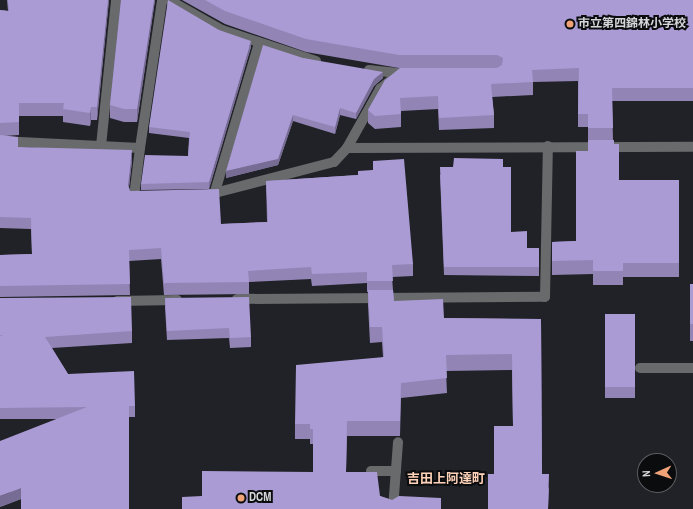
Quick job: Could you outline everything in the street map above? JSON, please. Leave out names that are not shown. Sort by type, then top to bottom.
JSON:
[{"type":"street","points":[[101,146],[116,0]]},
{"type":"street","points":[[156,196],[134,197],[162,0]]},
{"type":"street","points":[[169,0],[222,30],[328,63]]},
{"type":"street","points":[[214,195],[259,42]]},
{"type":"street","points":[[358,68],[398,74],[413,74]]},
{"type":"street","points":[[192,195],[214,195],[334,162],[347,148],[380,89],[398,74]]},
{"type":"street","points":[[0,142],[140,148]]},
{"type":"street","points":[[347,148],[548,146],[693,147]]},
{"type":"street","points":[[225,299],[545,297],[548,146]]},
{"type":"street","points":[[109,301],[187,300]]},
{"type":"street","points":[[640,368],[693,368]]},
{"type":"street","points":[[393,509],[398,442]]},
{"type":"street","points":[[370,471],[396,471]]},
{"type":"building","points":[[8,0],[108,0],[97,107],[91,107],[90,113],[63,109],[64,103],[19,103],[19,122],[0,123],[0,10],[9,11]]},
{"type":"building","points":[[121,0],[154,0],[137,109],[124,109],[110,105]]},
{"type":"building","points":[[168,0],[219,30],[251,41],[209,182],[141,184],[145,155],[188,156],[190,132],[149,127]]},
{"type":"building","points":[[205,0],[693,0],[693,88],[612,88],[613,128],[588,128],[588,114],[578,114],[579,68],[532,70],[533,82],[491,84],[494,115],[439,118],[438,96],[400,98],[401,114],[375,116],[368,110],[385,80],[400,68],[497,68],[502,65],[503,58],[497,55],[399,55],[306,39],[225,11]]},
{"type":"building","points":[[263,45],[303,58],[383,72],[374,79],[356,113],[340,108],[335,127],[293,115],[278,159],[226,171]]},
{"type":"building","points":[[0,135],[18,137],[18,147],[132,150],[128,185],[130,191],[219,189],[221,224],[268,222],[266,181],[358,175],[358,171],[373,170],[373,161],[404,159],[413,264],[392,265],[393,281],[367,281],[367,272],[312,274],[311,267],[248,271],[249,282],[164,283],[161,248],[129,250],[130,284],[0,286],[0,255],[32,254],[31,218],[0,217]]},
{"type":"building","points":[[588,140],[614,140],[614,144],[619,144],[619,180],[679,180],[679,263],[623,263],[623,271],[593,271],[593,260],[552,261],[552,242],[576,241],[576,151],[588,151]]},
{"type":"building","points":[[454,158],[503,159],[503,167],[511,167],[511,232],[527,231],[527,248],[539,248],[539,267],[444,267],[440,167],[453,167]]},
{"type":"building","points":[[690,284],[693,284],[693,324],[690,324]]},
{"type":"building","points":[[368,290],[393,290],[394,301],[443,299],[444,318],[541,319],[542,474],[549,474],[548,509],[488,509],[488,474],[494,474],[494,426],[513,426],[512,354],[446,355],[447,378],[401,383],[400,421],[347,421],[346,472],[377,472],[380,496],[392,500],[399,496],[441,498],[441,509],[182,509],[182,497],[202,496],[202,471],[313,472],[313,429],[310,429],[310,424],[295,424],[296,365],[384,357],[382,327],[370,327]]},
{"type":"building","points":[[131,297],[132,331],[45,337],[68,374],[134,371],[135,406],[129,406],[129,509],[21,509],[21,488],[0,496],[0,441],[87,407],[0,408],[0,336],[3,335],[0,335],[0,298]]},
{"type":"building","points":[[249,297],[251,337],[230,338],[229,328],[167,331],[165,298]]},
{"type":"building","points":[[605,314],[635,314],[635,387],[605,387]]},
{"type":"place","name":"市立第四錦林小学校","points":[[570,24]]},
{"type":"place","name":"DCM","points":[[241,498]]},
{"type":"district","name":"吉田上阿達町","points":[[446,479]]}]
